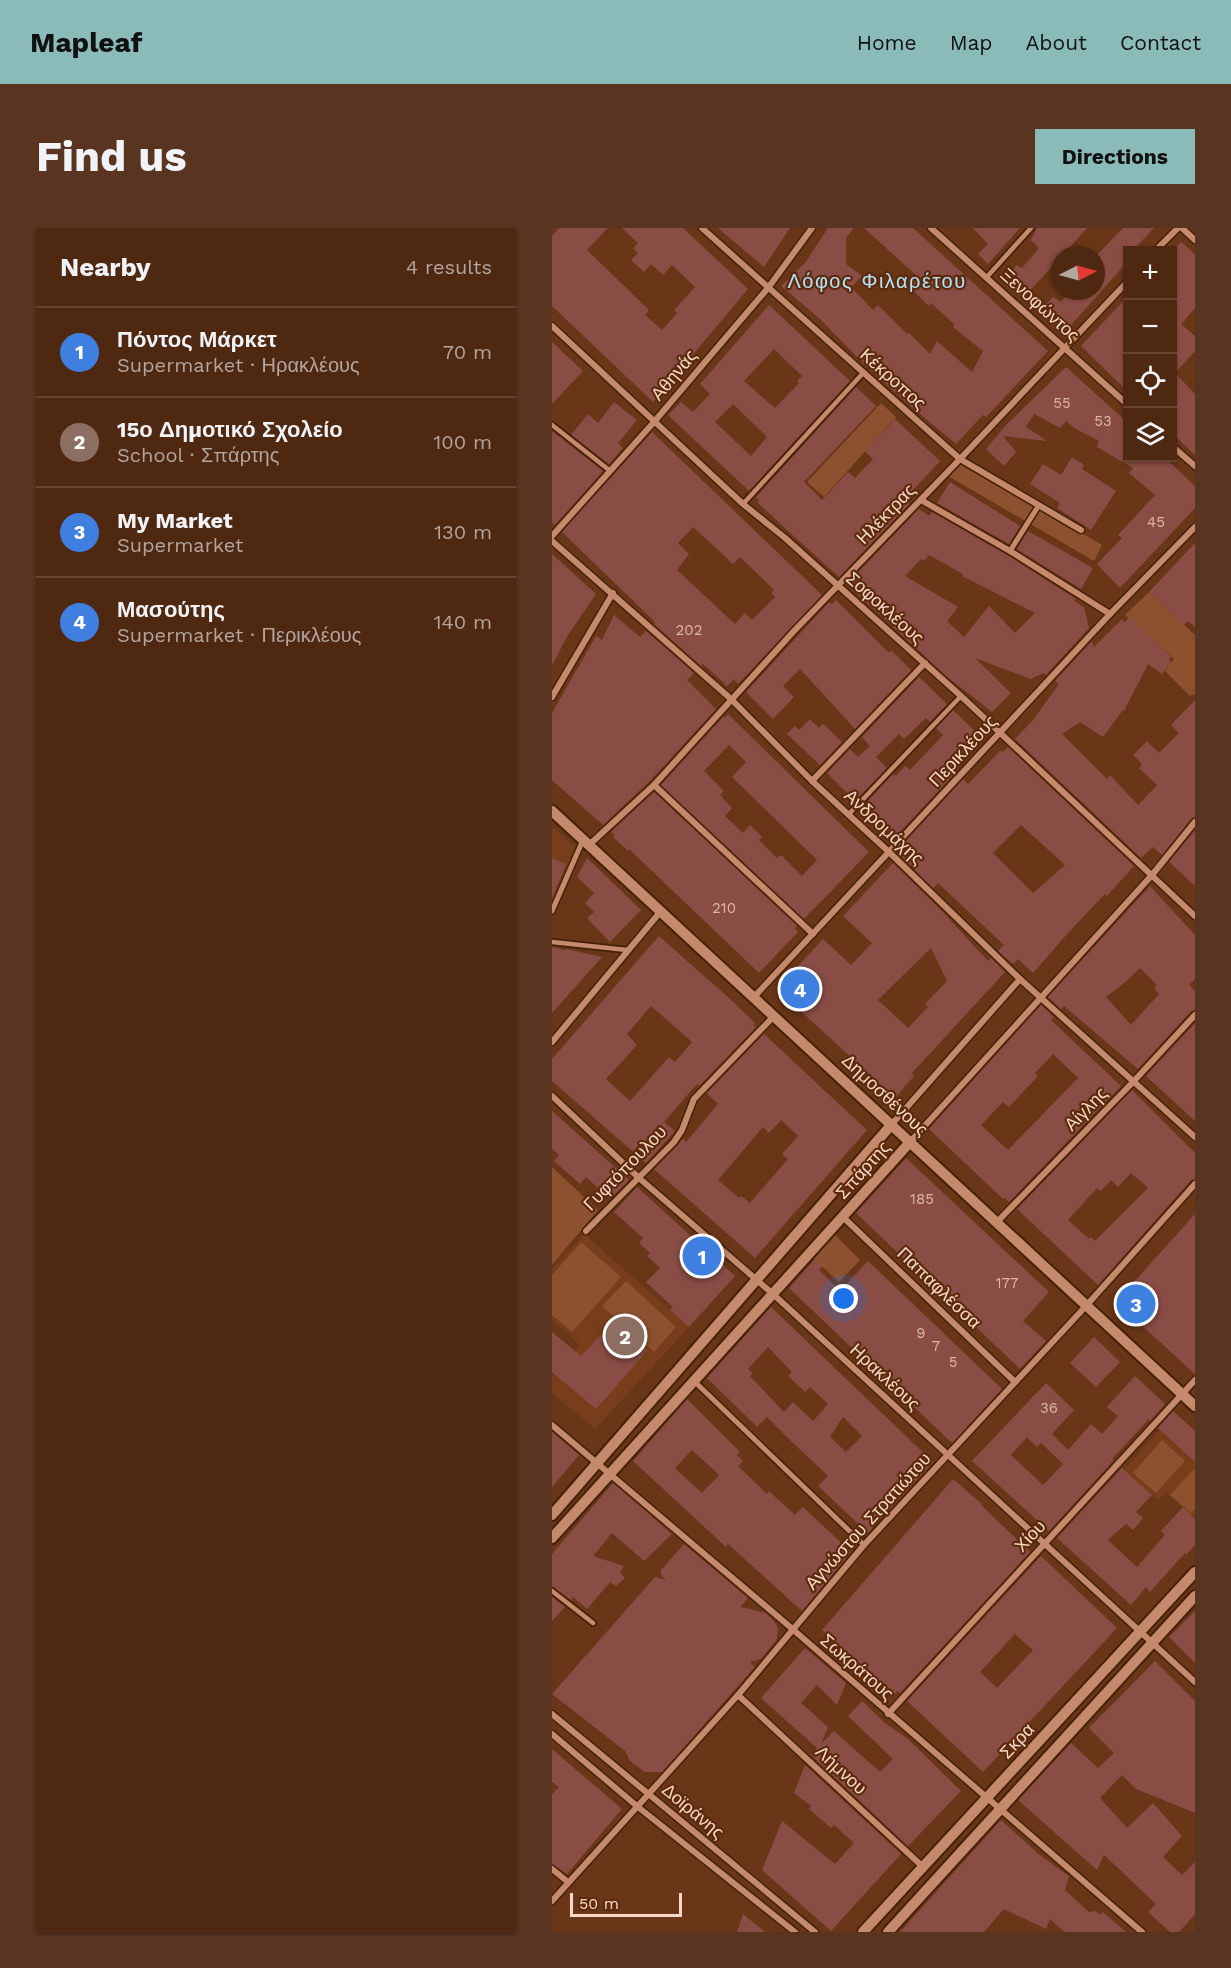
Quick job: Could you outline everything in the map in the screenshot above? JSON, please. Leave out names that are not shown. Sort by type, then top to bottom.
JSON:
[{"type":"street","name":"Κέκροπος","points":[[702,228],[960,459],[1081,530]]},
{"type":"street","name":"Αθηνάς","points":[[552,538],[768,288],[812,228]]},
{"type":"street","name":"Ξενοφώντος","points":[[931,228],[1123,400]]},
{"type":"street","points":[[1160,246],[1180,228],[1195,240]]},
{"type":"street","name":"Ηλέκτρας","points":[[586,842],[654,785],[731,699],[1123,285]]},
{"type":"street","name":"Σοφοκλέους","points":[[552,327],[743,504],[784,537],[925,663],[1195,916]]},
{"type":"street","points":[[1177,450],[1195,466]]},
{"type":"street","points":[[921,500],[1010,551],[1110,614]]},
{"type":"street","points":[[1010,551],[1039,506]]},
{"type":"street","name":"Περικλέους","points":[[754,997],[1110,614],[1195,527]]},
{"type":"street","name":"Ανδρομάχης","points":[[552,538],[731,699],[812,781],[1020,979],[1195,1137]]},
{"type":"street","points":[[552,697],[613,593]]},
{"type":"street","points":[[812,781],[925,663]]},
{"type":"street","points":[[654,785],[813,934]]},
{"type":"street","name":"Δημοσθένους","points":[[552,811],[1195,1406]]},
{"type":"street","name":"Σπάρτης","points":[[552,1538],[1152,875],[1195,822]]},
{"type":"street","points":[[552,911],[586,842]]},
{"type":"street","points":[[552,1042],[661,911]]},
{"type":"street","name":"Σπάρτης","points":[[552,1515],[1020,979]]},
{"type":"street","name":"Αίγλης","points":[[997,1222],[1195,1015]]},
{"type":"street","name":"Γυφτόπουλου","points":[[586,1231],[674,1142],[682,1130],[694,1099],[774,1016]]},
{"type":"street","name":"Ηρακλέους","points":[[552,1096],[639,1178],[773,1294],[1195,1682]]},
{"type":"street","name":"Αγνώστου Στρατιώτου","points":[[552,1901],[738,1695],[864,1545],[1086,1306],[1195,1184]]},
{"type":"street","name":"Παπαφλέσσα","points":[[843,1217],[1015,1382]]},
{"type":"street","name":"Χίου","points":[[888,1714],[1195,1380]]},
{"type":"street","points":[[694,1381],[864,1545]]},
{"type":"street","name":"Σωκράτους","points":[[552,1425],[1142,1932]]},
{"type":"street","name":"Σκρα","points":[[863,1932],[1195,1572]]},
{"type":"street","name":"Σκρα","points":[[888,1932],[1195,1596]]},
{"type":"street","name":"Λήμνου","points":[[738,1695],[924,1867]]},
{"type":"street","name":"Δοϊράνης","points":[[552,1714],[815,1932]]},
{"type":"street","name":"Δοϊράνης","points":[[552,1734],[638,1807],[795,1932]]},
{"type":"street","points":[[552,1869],[568,1882]]},
{"type":"lane","points":[[987,278],[1031,228]]},
{"type":"lane","points":[[743,504],[864,372]]},
{"type":"lane","points":[[552,425],[609,470]]},
{"type":"lane","points":[[849,814],[961,696]]},
{"type":"lane","points":[[552,942],[627,950]]},
{"type":"lane","points":[[552,1591],[593,1623]]},
{"type":"shaded area","points":[[881,403],[896,417],[824,497],[807,482]]},
{"type":"shaded area","points":[[960,462],[1102,545],[1094,561],[948,476]]},
{"type":"shaded area","points":[[1149,592],[1195,635],[1195,694],[1190,696],[1165,671],[1174,659],[1125,615]]},
{"type":"shaded area","points":[[552,827],[576,847],[552,903]]},
{"type":"shaded area","points":[[552,1167],[598,1210],[552,1265]]},
{"type":"shaded area","points":[[584,1234],[689,1327],[595,1429],[552,1393],[552,1377],[580,1345],[552,1320],[552,1269]]},
{"type":"shaded area","points":[[835,1235],[860,1260],[839,1282],[813,1258]]},
{"type":"shaded area","points":[[581,1242],[621,1277],[572,1332],[552,1315],[552,1275]]},
{"type":"shaded area","points":[[626,1281],[676,1327],[654,1352],[602,1306]]},
{"type":"shaded area","points":[[1175,1413],[1195,1431],[1195,1519],[1166,1492],[1158,1500],[1124,1470]]},
{"type":"shaded area","points":[[1162,1440],[1185,1461],[1156,1493],[1133,1473]]},
{"type":"shaded area","points":[[1195,1468],[1195,1509],[1191,1513],[1170,1495]]},
{"type":"building","points":[[559,228],[608,228],[587,250],[649,310],[645,315],[662,330],[677,313],[674,310],[695,287],[672,265],[663,275],[651,264],[644,272],[631,260],[638,253],[633,248],[638,243],[622,228],[683,228],[748,289],[653,402],[552,306],[552,236]]},
{"type":"building","points":[[718,228],[790,228],[764,267]]},
{"type":"building","points":[[828,228],[854,228],[846,238],[846,264],[862,276],[851,287],[873,310],[878,305],[930,354],[937,341],[972,372],[983,351],[953,327],[954,324],[931,303],[929,306],[907,285],[916,275],[864,228],[913,228],[1048,351],[986,417],[983,415],[956,444],[909,405],[819,318],[781,286],[805,263]]},
{"type":"building","points":[[973,228],[1020,228],[988,264],[978,254],[988,244]]},
{"type":"building","points":[[1037,228],[1087,228],[1071,246],[1051,246],[1051,268],[1023,298],[1005,285],[1016,265],[1022,268],[1039,248],[1031,240]]},
{"type":"building","points":[[1123,228],[1154,228],[1137,246],[1123,246],[1123,267],[1105,287],[1105,247]]},
{"type":"building","points":[[1181,242],[1195,254],[1195,308],[1181,324],[1195,336],[1195,351],[1177,371],[1177,300],[1177,246]]},
{"type":"building","points":[[1051,299],[1061,302],[1063,300],[1093,300],[1064,333],[1039,311]]},
{"type":"building","points":[[1123,301],[1123,387],[1081,346]]},
{"type":"building","points":[[769,305],[850,381],[749,491],[668,415],[681,402],[693,412],[710,394],[700,384]],"holes":[[[774,349],[802,376],[797,381],[799,383],[775,408],[744,381]],[[733,404],[767,437],[751,456],[715,422]]]},
{"type":"building","points":[[552,342],[583,371],[552,404]]},
{"type":"building","points":[[1066,367],[1123,418],[1123,462],[1169,462],[1195,486],[1195,508],[1120,588],[1097,564],[1122,538],[1118,535],[1155,495],[1129,473],[1133,468],[1097,447],[1099,441],[1066,421],[1060,428],[1034,414],[1026,427],[1047,441],[1003,436],[1016,452],[1004,466],[986,449],[1005,426]]},
{"type":"building","points":[[1177,375],[1195,394],[1195,455],[1177,438]]},
{"type":"building","points":[[856,387],[876,406],[804,482],[822,500],[848,472],[855,478],[873,459],[865,451],[895,419],[940,461],[905,499],[910,503],[839,577],[757,502],[759,500],[756,497]]},
{"type":"building","points":[[614,402],[637,420],[618,443],[623,448],[609,464],[571,435],[588,414],[598,423]]},
{"type":"building","points":[[552,431],[603,471],[555,525],[552,522]]},
{"type":"building","points":[[652,432],[822,595],[738,684],[734,679],[727,686],[654,624],[655,622],[562,532]],"holes":[[[693,527],[733,564],[740,557],[774,590],[771,593],[775,597],[752,620],[745,613],[735,624],[677,570],[689,554],[678,543]]]},
{"type":"building","points":[[1072,457],[1084,465],[1082,469],[1116,491],[1091,530],[1057,508],[1060,503],[1030,484],[1043,464],[1061,475]]},
{"type":"building","points":[[950,482],[1020,526],[1009,544],[937,503]]},
{"type":"building","points":[[919,509],[929,516],[932,512],[1007,555],[1076,599],[1074,601],[1084,607],[1089,628],[1046,675],[1043,673],[1031,679],[975,658],[1011,693],[992,712],[945,675],[847,584]],"holes":[[[929,555],[963,574],[962,576],[1035,613],[1015,633],[989,606],[964,637],[947,621],[958,607],[905,576],[921,559],[924,561]]]},
{"type":"building","points":[[1028,531],[1093,568],[1081,589],[1017,549]]},
{"type":"building","points":[[1195,543],[1195,627],[1188,621],[1184,625],[1149,592]]},
{"type":"building","points":[[552,554],[596,594],[568,635],[552,665]]},
{"type":"building","points":[[836,600],[889,653],[891,650],[911,670],[855,729],[800,669],[783,686],[794,697],[773,719],[746,692],[829,602],[832,604]]},
{"type":"building","points":[[614,615],[640,637],[646,631],[694,673],[687,680],[716,709],[650,781],[603,825],[552,780],[552,713],[596,636],[602,640]]},
{"type":"building","points":[[1129,617],[1171,657],[1169,660],[1172,662],[1162,674],[1148,664],[1124,711],[1103,737],[1080,722],[1062,734],[1107,779],[1110,775],[1138,805],[1157,785],[1139,768],[1142,764],[1133,755],[1147,741],[1159,753],[1179,733],[1171,725],[1195,700],[1195,817],[1162,855],[1153,847],[1141,858],[1015,739],[1033,720],[1059,684],[1055,681],[1092,641],[1094,647],[1122,619],[1125,622]]},
{"type":"building","points":[[919,677],[947,704],[930,722],[926,718],[904,739],[899,734],[876,757],[887,768],[856,800],[853,799],[827,773],[850,749],[858,757],[870,746],[862,737]]},
{"type":"building","points":[[953,710],[979,735],[957,758],[960,761],[953,769],[956,772],[895,837],[863,806],[893,774],[896,776],[905,766],[910,770],[943,735],[936,728]]},
{"type":"building","points":[[728,714],[869,852],[804,919],[661,785],[724,716],[725,718]],"holes":[[[729,745],[746,762],[732,777],[817,860],[802,876],[781,855],[777,858],[759,840],[762,837],[750,825],[743,833],[725,816],[732,808],[720,795],[724,791],[704,771]]]},
{"type":"building","points":[[810,719],[819,728],[823,724],[842,742],[820,765],[787,734],[795,726],[799,730]]},
{"type":"building","points":[[1008,747],[1134,866],[1107,896],[1105,894],[1069,932],[1033,973],[1018,959],[1013,964],[998,951],[1004,945],[938,883],[933,888],[900,855],[907,848],[903,844],[963,779],[968,784],[1001,750],[1003,752]],"holes":[[[1021,825],[1065,865],[1033,893],[993,853]]]},
{"type":"building","points":[[654,792],[797,926],[795,928],[798,932],[759,973],[629,849],[628,851],[613,837],[615,835],[611,832]]},
{"type":"building","points":[[1195,830],[1195,886],[1169,862]]},
{"type":"building","points":[[552,858],[566,864],[552,898]]},
{"type":"building","points":[[587,858],[641,910],[610,942],[587,918],[594,912],[585,903],[594,893],[577,877]]},
{"type":"building","points":[[893,863],[988,961],[991,958],[1005,972],[912,1073],[914,1076],[895,1098],[777,989],[823,939],[851,965],[872,943],[843,916]],"holes":[[[931,948],[947,981],[925,1004],[928,1007],[908,1028],[878,1000]]]},
{"type":"building","points":[[1150,886],[1195,935],[1195,979],[1189,985],[1195,991],[1195,1010],[1191,1011],[1138,1069],[1064,1006],[1061,1009],[1048,997]],"holes":[[[1140,968],[1157,985],[1154,988],[1159,994],[1131,1025],[1106,997]]]},
{"type":"building","points":[[659,936],[730,999],[755,1023],[753,1025],[756,1027],[699,1086],[697,1084],[664,1122],[675,1131],[646,1163],[552,1081],[552,1059]],"holes":[[[651,1006],[692,1042],[675,1062],[669,1057],[630,1101],[606,1079],[637,1045],[627,1034]]]},
{"type":"building","points":[[552,947],[602,957],[552,1013]]},
{"type":"building","points":[[1041,1005],[1054,1017],[1051,1020],[1121,1086],[1009,1202],[1003,1199],[929,1129]],"holes":[[[1053,1054],[1078,1078],[1008,1150],[981,1125],[1003,1102],[1009,1107],[1038,1076],[1035,1073]]]},
{"type":"building","points":[[1195,1023],[1195,1121],[1146,1076]]},
{"type":"building","points":[[764,1034],[867,1130],[755,1258],[654,1169],[683,1139],[686,1142],[718,1104],[707,1093]],"holes":[[[781,1120],[798,1136],[782,1154],[788,1159],[750,1203],[741,1196],[739,1198],[718,1180],[763,1127],[769,1133]]]},
{"type":"building","points":[[1132,1090],[1195,1153],[1195,1179],[1191,1180],[1098,1285],[1017,1209]],"holes":[[[1131,1173],[1148,1188],[1095,1241],[1091,1237],[1089,1239],[1068,1220],[1097,1188],[1101,1191],[1111,1180],[1118,1187]]]},
{"type":"building","points":[[552,1111],[629,1180],[610,1199],[586,1177],[580,1184],[554,1161],[559,1155],[552,1149]]},
{"type":"building","points":[[906,1158],[1049,1292],[1023,1321],[1046,1341],[1020,1369],[856,1213]]},
{"type":"building","points":[[637,1187],[735,1276],[689,1327],[670,1310],[673,1307],[646,1282],[660,1268],[647,1256],[650,1253],[639,1243],[643,1238],[614,1212]]},
{"type":"building","points":[[1195,1214],[1195,1374],[1116,1302]]},
{"type":"building","points":[[815,1259],[823,1266],[819,1270],[840,1291],[868,1261],[1002,1389],[952,1443],[789,1288]]},
{"type":"building","points":[[771,1307],[933,1462],[868,1533],[818,1486],[828,1476],[767,1417],[757,1427],[707,1378]],"holes":[[[768,1347],[792,1372],[788,1376],[805,1392],[810,1387],[828,1404],[813,1421],[793,1402],[784,1412],[750,1376],[753,1373],[748,1369]],[[843,1417],[862,1436],[846,1452],[830,1437]]]},
{"type":"building","points":[[614,1321],[648,1350],[596,1409],[552,1372],[552,1332],[581,1356]]},
{"type":"building","points":[[1094,1337],[1120,1362],[1096,1387],[1070,1363]]},
{"type":"building","points":[[1135,1376],[1165,1404],[1112,1459],[1114,1460],[1049,1531],[972,1461],[1046,1383],[1074,1410],[1052,1434],[1068,1450],[1091,1424],[1102,1434],[1118,1416],[1107,1407]],"holes":[[[1027,1437],[1037,1447],[1041,1443],[1063,1464],[1043,1485],[1011,1455]]]},
{"type":"building","points":[[687,1399],[740,1452],[737,1455],[743,1461],[738,1466],[767,1494],[769,1491],[795,1515],[803,1507],[851,1552],[802,1611],[728,1544],[726,1547],[633,1461]],"holes":[[[692,1450],[719,1475],[702,1493],[675,1468]]]},
{"type":"building","points":[[1173,1411],[1195,1431],[1195,1462],[1158,1428]]},
{"type":"building","points":[[552,1432],[579,1455],[552,1487]]},
{"type":"building","points":[[1122,1468],[1152,1495],[1136,1512],[1143,1518],[1133,1530],[1126,1524],[1108,1540],[1137,1567],[1165,1535],[1161,1531],[1183,1507],[1195,1519],[1195,1545],[1150,1592],[1146,1587],[1131,1605],[1057,1538]]},
{"type":"building","points":[[953,1479],[982,1504],[1030,1552],[900,1693],[897,1691],[895,1694],[822,1630]]},
{"type":"building","points":[[613,1483],[672,1534],[644,1561],[612,1533],[593,1556],[624,1566],[620,1572],[625,1578],[616,1586],[610,1582],[587,1609],[573,1597],[571,1600],[552,1587],[552,1554]]},
{"type":"building","points":[[684,1544],[748,1598],[740,1607],[766,1613],[774,1621],[778,1628],[777,1639],[761,1659],[750,1662],[755,1667],[662,1772],[645,1772],[630,1761],[625,1751],[552,1694],[655,1577],[666,1580],[661,1575],[661,1570]]},
{"type":"building","points":[[1041,1556],[1117,1628],[983,1772],[907,1701]],"holes":[[[1015,1634],[1033,1650],[997,1688],[980,1672]]]},
{"type":"building","points":[[552,1597],[565,1607],[552,1621]]},
{"type":"building","points":[[1195,1611],[1195,1663],[1169,1637]]},
{"type":"building","points":[[805,1648],[846,1683],[837,1705],[817,1685],[801,1703],[828,1727],[821,1744],[834,1731],[880,1772],[893,1759],[848,1716],[862,1701],[885,1723],[908,1739],[961,1791],[908,1846],[811,1755],[817,1748],[761,1698]]},
{"type":"building","points":[[1155,1661],[1195,1701],[1195,1813],[1136,1789],[1122,1775],[1100,1798],[1127,1828],[1153,1803],[1182,1836],[1163,1857],[1182,1875],[1195,1862],[1195,1914],[1179,1932],[1170,1932],[1148,1912],[1156,1904],[1104,1855],[1097,1870],[1018,1800],[1071,1743],[1098,1768],[1114,1753],[1089,1728]]},
{"type":"building","points":[[552,1749],[622,1809],[567,1874],[552,1864],[552,1795],[559,1787],[552,1782]]},
{"type":"building","points":[[805,1765],[901,1854],[831,1931],[762,1870],[782,1821],[835,1864],[854,1843],[834,1825],[831,1828],[809,1809],[811,1806],[794,1793]]},
{"type":"building","points":[[1001,1820],[1041,1856],[1069,1876],[1065,1890],[1089,1912],[1095,1911],[1101,1915],[1103,1912],[1126,1932],[1065,1932],[1050,1919],[1046,1929],[1004,1909],[984,1932],[900,1932]]},
{"type":"building","points":[[743,1914],[765,1932],[737,1932]]},
{"type":"place","name":"Μασούτης","points":[[800,989]]},
{"type":"place","name":"Πόντος Μάρκετ","points":[[702,1256]]},
{"type":"place","name":"My Market","points":[[1136,1304]]},
{"type":"place","name":"15ο Δημοτικό Σχολείο","points":[[625,1336]]},
{"type":"district","name":"Λόφος Φιλαρέτου","points":[[877,281]]}]
